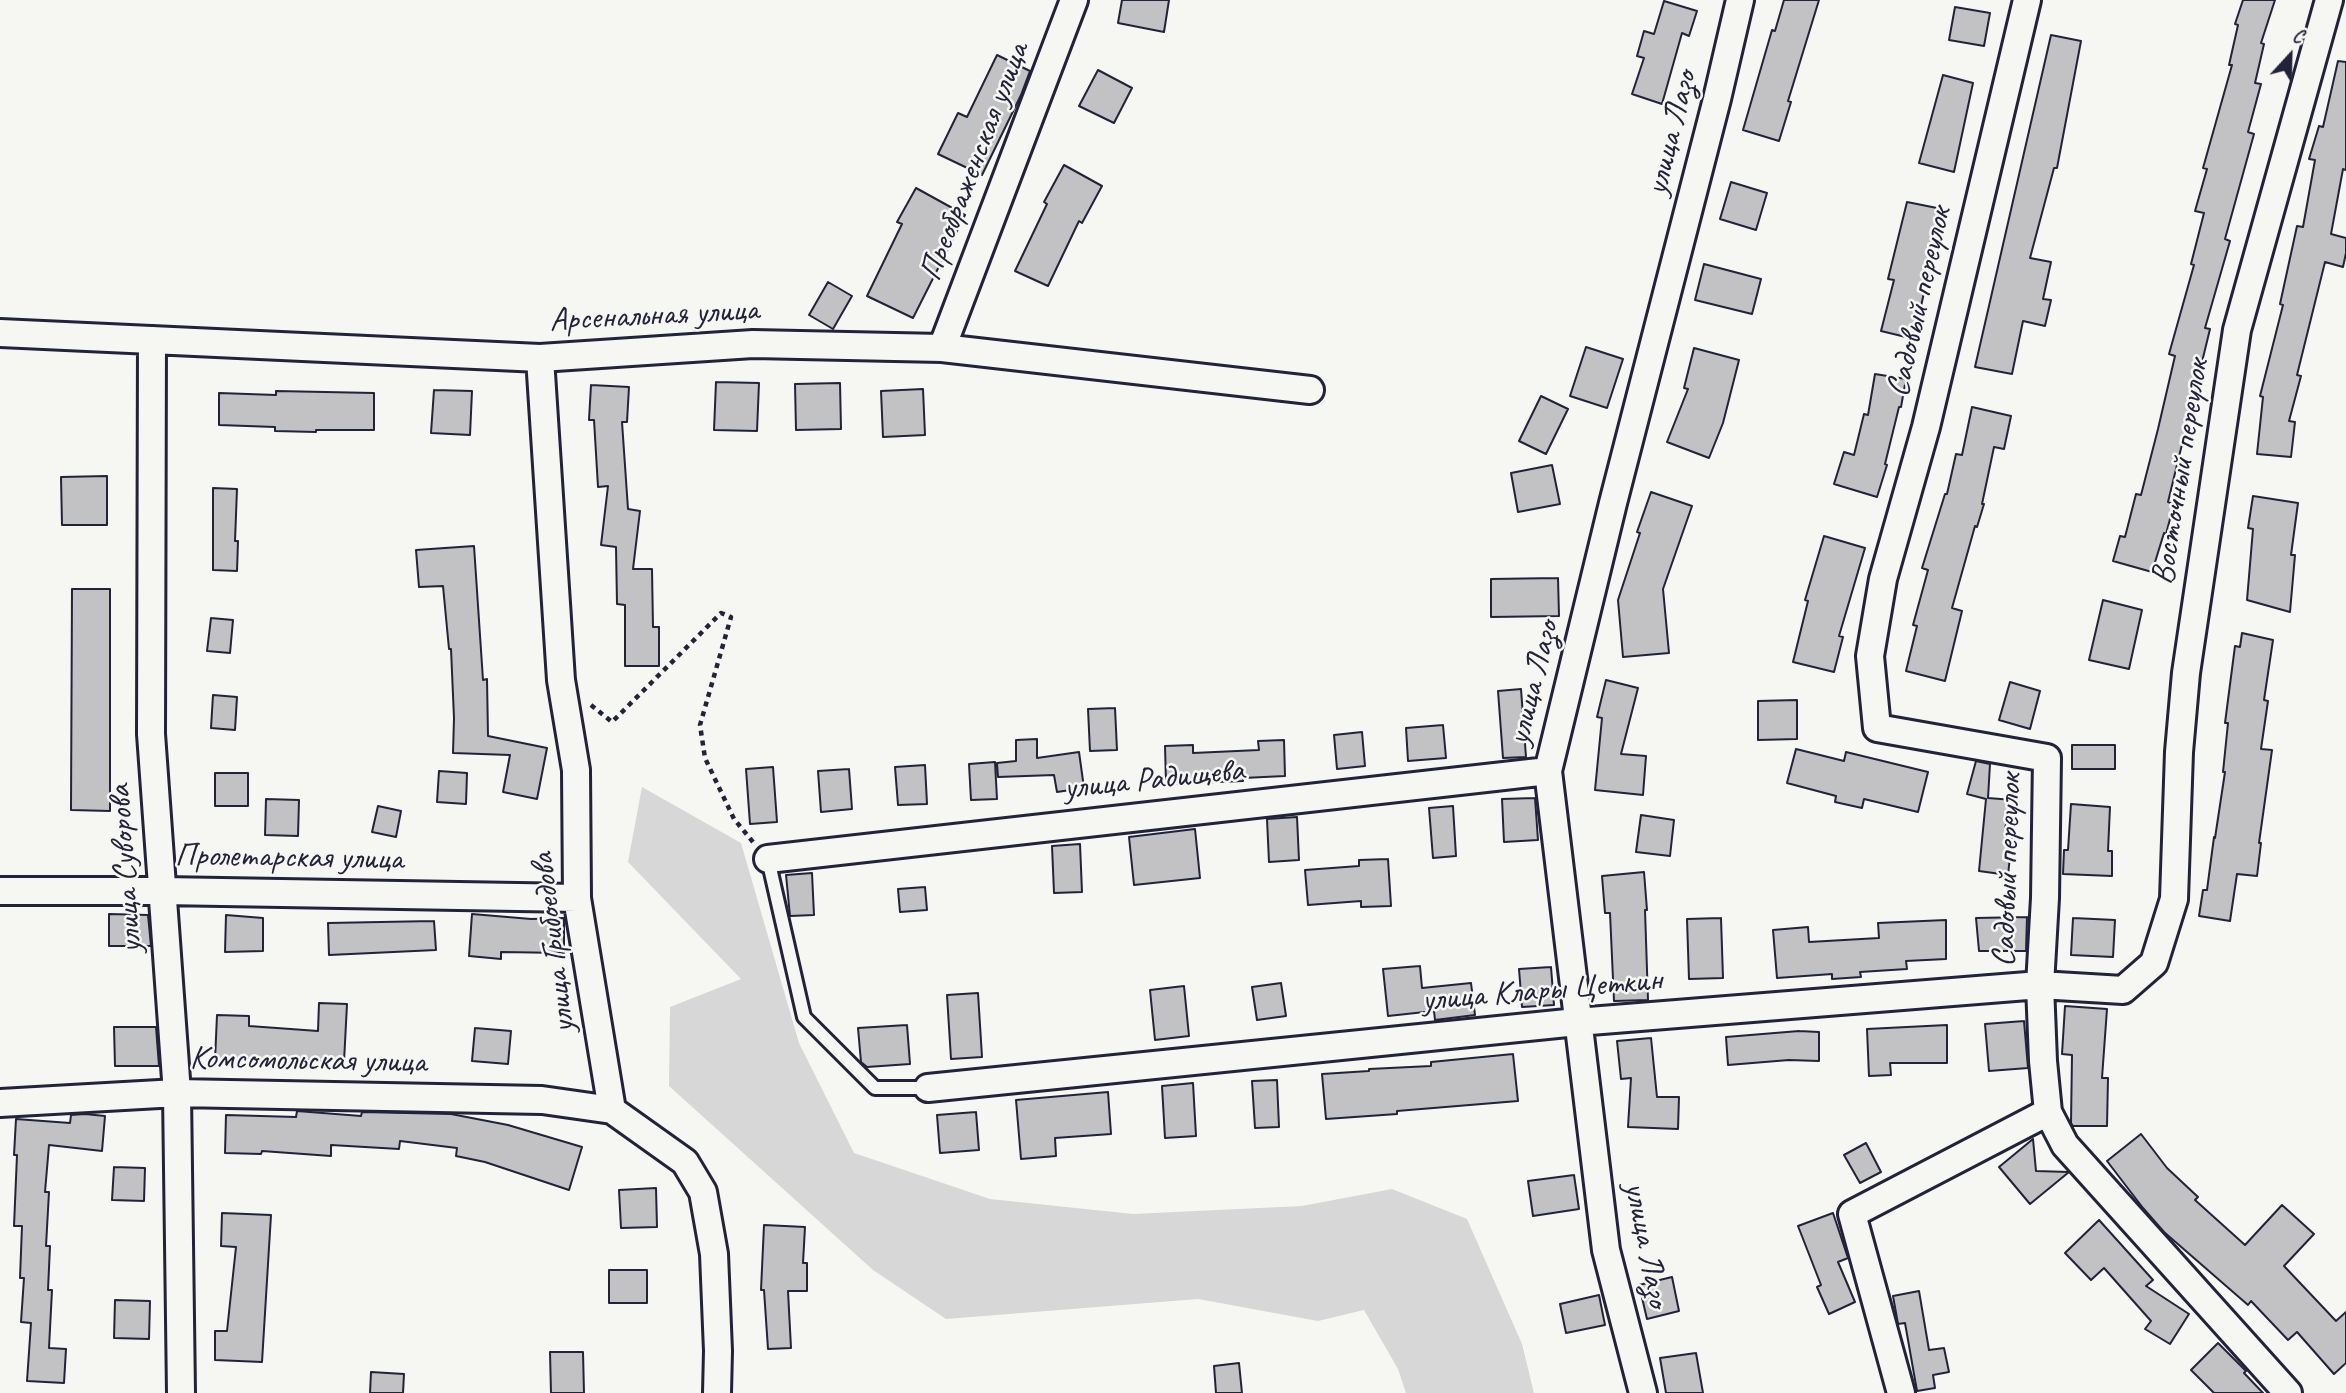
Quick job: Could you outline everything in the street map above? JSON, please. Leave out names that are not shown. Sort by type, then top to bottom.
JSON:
[{"type":"street","name":"Преображенская улица","points":[[942,348],[1074,0]]},
{"type":"street","name":"улица Лазо","points":[[1643,1393],[1606,1250],[1548,771],[1740,0]]},
{"type":"street","name":"Садовый переулок","points":[[2027,0],[1926,427],[1883,579],[1870,656],[1877,728],[2047,758],[2045,898],[2040,985],[2048,1112],[2065,1145],[2288,1393]]},
{"type":"street","name":"Восточный переулок","points":[[2154,963],[2174,900],[2179,751],[2186,673],[2238,330],[2329,0]]},
{"type":"street","name":"Арсенальная улица","points":[[0,333],[540,358],[753,344],[942,348],[1310,390]]},
{"type":"street","name":"улица Суворова","points":[[152,340],[151,734],[177,1093],[181,1393]]},
{"type":"street","name":"улица Грибоедова","points":[[540,358],[561,680],[576,770],[577,898],[612,1110]]},
{"type":"street","name":"улица Радищева","points":[[768,859],[1548,771]]},
{"type":"street","name":"Пролетарская улица","points":[[0,891],[577,898]]},
{"type":"street","name":"улица Клары Цеткин","points":[[928,1088],[1577,1022],[2040,985],[2123,990],[2154,963]]},
{"type":"street","name":"Комсомольская улица","points":[[0,1103],[177,1093],[542,1100],[612,1110]]},
{"type":"street","points":[[612,1110],[685,1161],[703,1192],[713,1254],[718,1351],[717,1393]]},
{"type":"street","points":[[1901,1393],[1852,1214],[2048,1112]]},
{"type":"lane","points":[[768,859],[804,1017],[875,1088],[928,1088]]},
{"type":"path","points":[[612,722],[721,613],[732,617],[700,725],[705,758],[733,819]]},
{"type":"shaded area","points":[[642,787],[741,843],[799,1043],[854,1153],[990,1199],[1133,1214],[1302,1206],[1392,1189],[1467,1219],[1522,1344],[1534,1393],[1406,1393],[1398,1369],[1364,1310],[1318,1321],[1198,1299],[946,1319],[873,1270],[669,1086],[670,1007],[741,979],[628,862]]},
{"type":"building","points":[[1122,0],[1169,0],[1164,32],[1118,23]]},
{"type":"building","points":[[1784,0],[1819,0],[1788,101],[1791,102],[1779,141],[1743,130],[1772,30],[1775,31]]},
{"type":"building","points":[[2243,0],[2275,0],[2261,43],[2264,44],[2255,83],[2261,84],[2248,132],[2254,134],[2225,239],[2230,241],[2205,328],[2210,329],[2168,502],[2174,504],[2152,572],[2113,561],[2120,536],[2125,537],[2136,494],[2141,495],[2175,356],[2169,354],[2194,265],[2191,264],[2204,213],[2195,211],[2207,169],[2203,168],[2232,65],[2229,65],[2238,25],[2235,24]]},
{"type":"building","points":[[1664,1],[1697,11],[1689,36],[1682,33],[1662,104],[1632,94],[1644,58],[1637,56],[1644,31],[1654,34]]},
{"type":"building","points":[[1955,7],[1990,13],[1984,46],[1949,40]]},
{"type":"building","points":[[2051,35],[2081,41],[2057,168],[2054,168],[2030,258],[2051,262],[2043,299],[2051,300],[2045,326],[2023,321],[2012,374],[1975,367]]},
{"type":"building","points":[[997,55],[1030,71],[982,175],[938,154],[958,113],[967,117]]},
{"type":"building","points":[[2338,61],[2346,62],[2346,170],[2343,169],[2331,234],[2346,238],[2346,253],[2343,267],[2325,262],[2297,375],[2301,376],[2289,421],[2295,422],[2291,457],[2257,454],[2263,397],[2260,396],[2283,305],[2280,304],[2297,226],[2303,227],[2315,160],[2309,159],[2319,126],[2323,127]]},
{"type":"building","points":[[1098,70],[1132,88],[1114,123],[1079,106]]},
{"type":"building","points":[[1943,75],[1973,83],[1954,172],[1919,163]]},
{"type":"building","points":[[1064,165],[1102,186],[1082,223],[1079,221],[1048,286],[1015,271],[1047,204],[1044,202]]},
{"type":"building","points":[[1731,182],[1767,193],[1756,230],[1720,219]]},
{"type":"building","points":[[916,188],[965,215],[913,318],[867,296],[902,224],[897,222]]},
{"type":"building","points":[[1907,202],[1942,209],[1914,339],[1881,331],[1894,280],[1888,279]]},
{"type":"building","points":[[1704,264],[1761,279],[1752,314],[1695,300]]},
{"type":"building","points":[[828,282],[852,296],[833,329],[809,315]]},
{"type":"building","points":[[1586,347],[1623,359],[1607,408],[1570,396]]},
{"type":"building","points":[[1694,348],[1739,360],[1723,423],[1709,458],[1667,442],[1688,389],[1684,388]]},
{"type":"building","points":[[1875,374],[1906,379],[1877,497],[1834,484],[1844,452],[1854,455],[1864,414],[1868,415]]},
{"type":"building","points":[[716,382],[759,383],[757,431],[714,430]]},
{"type":"building","points":[[840,383],[841,429],[796,430],[795,384]]},
{"type":"building","points":[[591,385],[629,387],[627,422],[622,422],[628,509],[640,511],[633,569],[652,569],[653,627],[659,627],[659,666],[625,666],[625,605],[617,604],[616,547],[601,545],[608,486],[598,487],[594,420],[589,420]]},
{"type":"building","points":[[923,389],[925,435],[883,437],[881,391]]},
{"type":"building","points":[[434,390],[472,391],[470,435],[431,433]]},
{"type":"building","points":[[276,391],[374,393],[374,430],[275,431],[275,427],[219,425],[219,393],[276,395]]},
{"type":"building","points":[[1541,396],[1568,409],[1546,454],[1519,441]]},
{"type":"building","points":[[1972,407],[2011,416],[2004,449],[1994,447],[1984,504],[1977,527],[1975,526],[1952,608],[1962,611],[1945,681],[1906,671],[1917,626],[1913,625],[1928,570],[1922,568],[1947,494],[1956,454],[1962,455]]},
{"type":"building","points":[[1552,465],[1560,504],[1518,512],[1511,473]]},
{"type":"building","points":[[107,476],[107,525],[62,525],[61,477]]},
{"type":"building","points":[[213,488],[237,489],[237,571],[213,570]]},
{"type":"building","points":[[1651,492],[1692,506],[1663,589],[1669,653],[1623,657],[1618,600]]},
{"type":"building","points":[[2253,496],[2298,503],[2291,555],[2295,555],[2290,612],[2247,600],[2253,529],[2248,528]]},
{"type":"building","points":[[1824,536],[1865,548],[1839,636],[1843,637],[1834,672],[1793,662],[1808,601],[1805,600]]},
{"type":"building","points":[[474,546],[483,680],[487,679],[488,736],[547,748],[537,799],[503,792],[510,755],[453,753],[451,649],[443,586],[419,587],[416,550]]},
{"type":"building","points":[[1558,578],[1559,616],[1491,617],[1491,579]]},
{"type":"building","points":[[72,589],[110,589],[110,811],[71,810]]},
{"type":"building","points":[[2103,600],[2142,610],[2129,669],[2089,660]]},
{"type":"building","points":[[211,618],[233,620],[230,653],[207,651]]},
{"type":"building","points":[[2242,633],[2273,640],[2264,700],[2268,701],[2261,749],[2272,750],[2257,876],[2237,874],[2230,921],[2199,916],[2203,890],[2207,890],[2225,772],[2228,723],[2225,723],[2235,646],[2240,647]]},
{"type":"building","points":[[1606,680],[1638,688],[1621,754],[1646,756],[1643,795],[1595,790],[1602,718],[1597,717]]},
{"type":"building","points":[[2010,682],[2040,691],[2030,729],[1999,720]]},
{"type":"building","points":[[1521,689],[1526,757],[1503,758],[1498,691]]},
{"type":"building","points":[[213,695],[237,697],[235,730],[211,728]]},
{"type":"building","points":[[1797,700],[1797,739],[1758,740],[1758,701]]},
{"type":"building","points":[[1115,708],[1117,750],[1090,751],[1088,709]]},
{"type":"building","points":[[1443,725],[1446,758],[1408,761],[1406,728]]},
{"type":"building","points":[[1362,732],[1365,766],[1337,769],[1334,735]]},
{"type":"building","points":[[1037,739],[1037,758],[1079,752],[1084,788],[1057,792],[1054,775],[998,777],[997,763],[1016,761],[1016,740]]},
{"type":"building","points":[[1284,740],[1285,776],[1243,778],[1243,781],[1166,784],[1165,746],[1193,745],[1193,753],[1259,750],[1258,741]]},
{"type":"building","points":[[2072,745],[2115,745],[2115,769],[2072,769]]},
{"type":"building","points":[[1796,749],[1844,761],[1846,752],[1928,772],[1918,812],[1864,799],[1862,808],[1835,802],[1836,796],[1787,783]]},
{"type":"building","points":[[1976,761],[1990,764],[1988,798],[2013,800],[2005,828],[2013,829],[2008,875],[1979,871],[1986,799],[1967,794]]},
{"type":"building","points":[[995,762],[997,799],[971,800],[969,764]]},
{"type":"building","points":[[925,765],[927,804],[898,805],[895,767]]},
{"type":"building","points":[[773,767],[777,822],[750,824],[746,769]]},
{"type":"building","points":[[849,769],[852,809],[821,812],[818,771]]},
{"type":"building","points":[[439,771],[467,773],[466,804],[437,802]]},
{"type":"building","points":[[215,773],[248,773],[248,806],[215,806]]},
{"type":"building","points":[[1535,798],[1538,840],[1504,842],[1502,799]]},
{"type":"building","points":[[266,799],[299,800],[298,836],[265,835]]},
{"type":"building","points":[[2071,804],[2110,807],[2108,851],[2112,851],[2112,876],[2063,874],[2064,850],[2068,850]]},
{"type":"building","points":[[378,806],[401,811],[396,837],[372,832]]},
{"type":"building","points":[[1453,806],[1456,856],[1433,858],[1429,808]]},
{"type":"building","points":[[1641,815],[1674,820],[1670,856],[1636,852]]},
{"type":"building","points":[[1297,817],[1299,860],[1269,862],[1267,819]]},
{"type":"building","points":[[1195,829],[1200,878],[1134,885],[1129,837]]},
{"type":"building","points":[[1080,844],[1082,892],[1054,893],[1052,846]]},
{"type":"building","points":[[1388,859],[1391,906],[1361,907],[1361,901],[1308,905],[1305,870],[1359,866],[1359,860]]},
{"type":"building","points":[[1644,872],[1648,1000],[1614,1001],[1610,913],[1605,913],[1602,876]]},
{"type":"building","points":[[812,873],[814,915],[790,916],[786,875]]},
{"type":"building","points":[[925,887],[927,910],[900,912],[898,889]]},
{"type":"building","points":[[109,914],[148,915],[151,946],[109,946]]},
{"type":"building","points":[[472,914],[531,919],[564,918],[564,953],[501,952],[501,959],[469,956]]},
{"type":"building","points":[[226,915],[263,918],[263,951],[225,952]]},
{"type":"building","points":[[2027,917],[2026,951],[1979,951],[1976,918]]},
{"type":"building","points":[[1721,918],[1723,978],[1689,979],[1687,919]]},
{"type":"building","points":[[2073,918],[2115,920],[2113,957],[2071,955]]},
{"type":"building","points":[[1946,920],[1946,959],[1906,961],[1907,969],[1860,972],[1861,977],[1832,979],[1832,974],[1777,978],[1773,930],[1808,927],[1809,942],[1879,938],[1878,923]]},
{"type":"building","points":[[434,921],[436,950],[329,955],[328,923]]},
{"type":"building","points":[[1420,966],[1422,988],[1471,983],[1475,1015],[1435,1020],[1434,1011],[1388,1016],[1383,969]]},
{"type":"building","points":[[1551,967],[1554,1005],[1522,1007],[1519,969]]},
{"type":"building","points":[[1281,983],[1286,1016],[1257,1020],[1252,987]]},
{"type":"building","points":[[1184,986],[1189,1036],[1155,1040],[1150,990]]},
{"type":"building","points":[[978,993],[982,1057],[951,1059],[947,995]]},
{"type":"building","points":[[319,1003],[347,1004],[344,1062],[305,1060],[304,1067],[215,1060],[217,1015],[249,1016],[249,1026],[318,1031]]},
{"type":"building","points":[[2065,1006],[2107,1009],[2102,1078],[2108,1078],[2107,1126],[2073,1126],[2071,1123],[2072,1055],[2062,1054]]},
{"type":"building","points":[[2024,1021],[2028,1068],[1989,1071],[1985,1024]]},
{"type":"building","points":[[907,1025],[910,1064],[867,1067],[861,1062],[858,1028]]},
{"type":"building","points":[[1947,1025],[1947,1063],[1890,1063],[1891,1075],[1869,1076],[1867,1029]]},
{"type":"building","points":[[114,1027],[156,1027],[159,1066],[115,1066]]},
{"type":"building","points":[[475,1028],[511,1031],[508,1064],[472,1061]]},
{"type":"building","points":[[1819,1032],[1819,1061],[1789,1060],[1728,1065],[1726,1037]]},
{"type":"building","points":[[1651,1038],[1657,1097],[1679,1097],[1678,1129],[1628,1127],[1631,1078],[1621,1079],[1617,1041]]},
{"type":"building","points":[[1513,1054],[1518,1101],[1326,1119],[1322,1074],[1431,1066],[1431,1062]]},
{"type":"building","points":[[1277,1080],[1279,1127],[1255,1128],[1252,1081]]},
{"type":"building","points":[[1193,1083],[1196,1136],[1165,1138],[1162,1086]]},
{"type":"building","points":[[1108,1092],[1111,1134],[1055,1138],[1056,1156],[1021,1159],[1016,1100]]},
{"type":"building","points":[[297,1111],[361,1116],[362,1112],[451,1114],[508,1125],[582,1147],[569,1190],[485,1162],[456,1156],[457,1148],[400,1141],[399,1149],[331,1145],[331,1156],[262,1151],[261,1154],[225,1153],[226,1115],[296,1117]]},
{"type":"building","points":[[976,1112],[979,1150],[940,1153],[937,1115]]},
{"type":"building","points":[[71,1115],[105,1116],[102,1151],[49,1145],[45,1192],[49,1192],[46,1246],[50,1246],[48,1290],[52,1290],[49,1348],[66,1349],[64,1383],[27,1381],[31,1323],[21,1322],[24,1278],[20,1278],[22,1226],[14,1226],[16,1119],[70,1123]]},
{"type":"building","points":[[2141,1134],[2167,1168],[2198,1197],[2195,1200],[2245,1245],[2282,1205],[2314,1234],[2284,1266],[2336,1321],[2346,1312],[2346,1363],[2334,1374],[2297,1332],[2288,1340],[2251,1301],[2248,1305],[2164,1232],[2143,1208],[2107,1161]]},
{"type":"building","points":[[2033,1139],[2036,1171],[2069,1172],[2030,1204],[1999,1167]]},
{"type":"building","points":[[1866,1143],[1881,1172],[1860,1183],[1844,1155]]},
{"type":"building","points":[[114,1167],[145,1168],[144,1201],[112,1200]]},
{"type":"building","points":[[1574,1175],[1579,1209],[1533,1216],[1528,1181]]},
{"type":"building","points":[[656,1188],[657,1227],[621,1228],[619,1190]]},
{"type":"building","points":[[222,1213],[271,1215],[262,1362],[215,1360],[215,1331],[227,1331],[236,1247],[221,1246]]},
{"type":"building","points":[[1833,1213],[1848,1258],[1838,1262],[1855,1302],[1829,1314],[1817,1287],[1821,1285],[1798,1226]]},
{"type":"building","points":[[2099,1220],[2153,1280],[2146,1286],[2189,1314],[2170,1344],[2145,1329],[2151,1321],[2104,1268],[2091,1280],[2065,1253]]},
{"type":"building","points":[[764,1225],[805,1227],[803,1263],[807,1263],[807,1291],[788,1291],[791,1348],[768,1349],[764,1290],[761,1290]]},
{"type":"building","points":[[609,1270],[647,1270],[647,1303],[609,1303]]},
{"type":"building","points":[[1672,1277],[1679,1311],[1647,1319],[1639,1285]]},
{"type":"building","points":[[1919,1291],[1929,1350],[1944,1348],[1949,1372],[1933,1375],[1935,1388],[1917,1391],[1905,1323],[1898,1324],[1893,1296]]},
{"type":"building","points":[[1599,1295],[1605,1325],[1566,1333],[1560,1304]]},
{"type":"building","points":[[115,1300],[150,1301],[149,1339],[114,1338]]},
{"type":"building","points":[[2218,1343],[2263,1393],[2214,1393],[2191,1370]]},
{"type":"building","points":[[550,1352],[583,1352],[584,1393],[551,1393]]},
{"type":"building","points":[[1696,1353],[1703,1393],[1666,1393],[1660,1358]]},
{"type":"building","points":[[1239,1363],[1242,1393],[1216,1393],[1214,1366]]},
{"type":"building","points":[[371,1372],[404,1374],[403,1393],[370,1393]]}]
